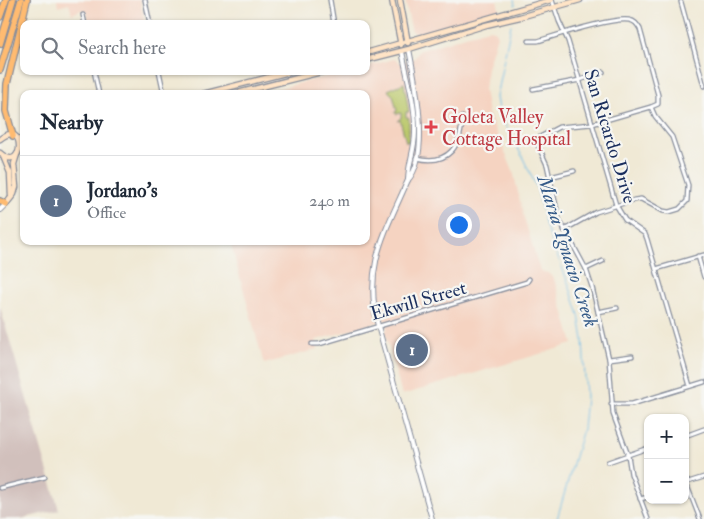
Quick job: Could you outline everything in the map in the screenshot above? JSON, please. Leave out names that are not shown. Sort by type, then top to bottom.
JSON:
[{"type":"highway","points":[[0,17],[6,0]]},
{"type":"highway","points":[[0,44],[13,0]]},
{"type":"highway","points":[[0,70],[21,0]]},
{"type":"highway","points":[[21,20],[26,0]]},
{"type":"highway","points":[[15,137],[8,121],[5,98],[20,27]]},
{"type":"highway","points":[[0,201],[6,204]]},
{"type":"main road","points":[[392,0],[402,51]]},
{"type":"main road","points":[[400,0],[409,49]]},
{"type":"main road","points":[[370,52],[552,0]]},
{"type":"main road","points":[[370,59],[580,0]]},
{"type":"main road","points":[[219,90],[277,75]]},
{"type":"main road","points":[[250,90],[309,75]]},
{"type":"main road","points":[[0,139],[6,135],[20,138]]},
{"type":"main road","points":[[6,204],[14,194],[16,187],[14,164],[20,151],[20,144],[15,137]]},
{"type":"main road","points":[[1,154],[11,157],[20,151]]},
{"type":"main road","points":[[1,154],[10,173],[11,196]]},
{"type":"street","points":[[145,0],[149,20]]},
{"type":"street","points":[[330,0],[333,20]]},
{"type":"street","name":"San Ricardo Drive","points":[[552,0],[580,80],[616,205],[625,220],[645,234],[690,386]]},
{"type":"street","points":[[680,2],[704,86]]},
{"type":"street","points":[[630,20],[633,15]]},
{"type":"street","points":[[83,16],[84,20]]},
{"type":"street","points":[[529,41],[538,41],[623,19],[635,22],[640,30],[658,95],[658,104],[651,107],[592,124],[559,127],[538,138],[538,144],[547,165],[556,208],[564,230],[586,269],[609,359],[611,404],[617,427],[628,455],[631,474],[648,519]]},
{"type":"street","points":[[409,49],[419,104],[420,137],[417,158],[412,175],[384,233],[376,258],[373,292],[378,326],[432,519]]},
{"type":"street","points":[[402,51],[411,92],[415,123],[414,146],[408,180]]},
{"type":"street","points":[[533,90],[580,80],[603,72]]},
{"type":"street","points":[[95,75],[98,90]]},
{"type":"street","points":[[160,75],[163,90]]},
{"type":"street","points":[[564,230],[596,212],[641,199],[663,211],[669,212],[679,209],[687,201],[688,185],[672,137],[655,116],[651,107]]},
{"type":"street","points":[[417,158],[429,160],[442,157],[450,152],[458,144],[461,135],[462,117]]},
{"type":"street","points":[[550,177],[574,171]]},
{"type":"street","points":[[0,210],[6,204]]},
{"type":"street","points":[[656,269],[704,255]]},
{"type":"street","points":[[698,256],[704,277]]},
{"type":"street","points":[[586,269],[603,261]]},
{"type":"street","name":"Ekwill Street","points":[[312,344],[319,344],[529,280]]},
{"type":"street","points":[[598,312],[617,308]]},
{"type":"street","points":[[609,359],[632,356]]},
{"type":"street","points":[[611,404],[632,404],[704,382]]},
{"type":"street","points":[[689,435],[704,429]]},
{"type":"street","points":[[608,462],[644,449]]},
{"type":"street","points":[[0,488],[45,477]]},
{"type":"street","points":[[689,482],[704,477]]},
{"type":"street","points":[[689,491],[700,519]]},
{"type":"street","points":[[640,499],[644,498]]},
{"type":"shaded area","points":[[57,0],[140,0],[144,20],[88,20],[87,12],[81,10],[72,14],[69,4],[58,7]]},
{"type":"shaded area","points":[[405,0],[497,0],[499,9],[418,34],[412,32]]},
{"type":"shaded area","points":[[488,29],[495,30],[497,35],[487,68],[484,90],[488,113],[513,171],[524,218],[540,271],[548,273],[554,279],[573,344],[402,395],[385,332],[387,329],[386,320],[316,340],[318,349],[264,364],[231,245],[370,245],[370,90],[273,90],[331,75],[370,75],[370,66],[394,59],[400,63],[415,58],[419,51]]},
{"type":"shaded area","points":[[0,307],[59,510],[20,519],[0,519]]},
{"type":"green space","points":[[404,83],[409,112],[406,112],[406,117],[409,118],[409,142],[406,142],[400,120],[397,121],[401,118],[401,113],[396,114],[393,95],[388,90]]},
{"type":"waterway","name":"Maria Ygnacio Creek","points":[[514,0],[515,5]]},
{"type":"waterway","name":"Maria Ygnacio Creek","points":[[511,25],[496,97],[498,109],[537,188],[546,227],[579,315],[583,340],[586,397],[583,429],[557,519]]},
{"type":"place","name":"Goleta Valley Cottage Hospital","points":[[431,127]]},
{"type":"place","name":"Jordano's","points":[[412,350]]}]
